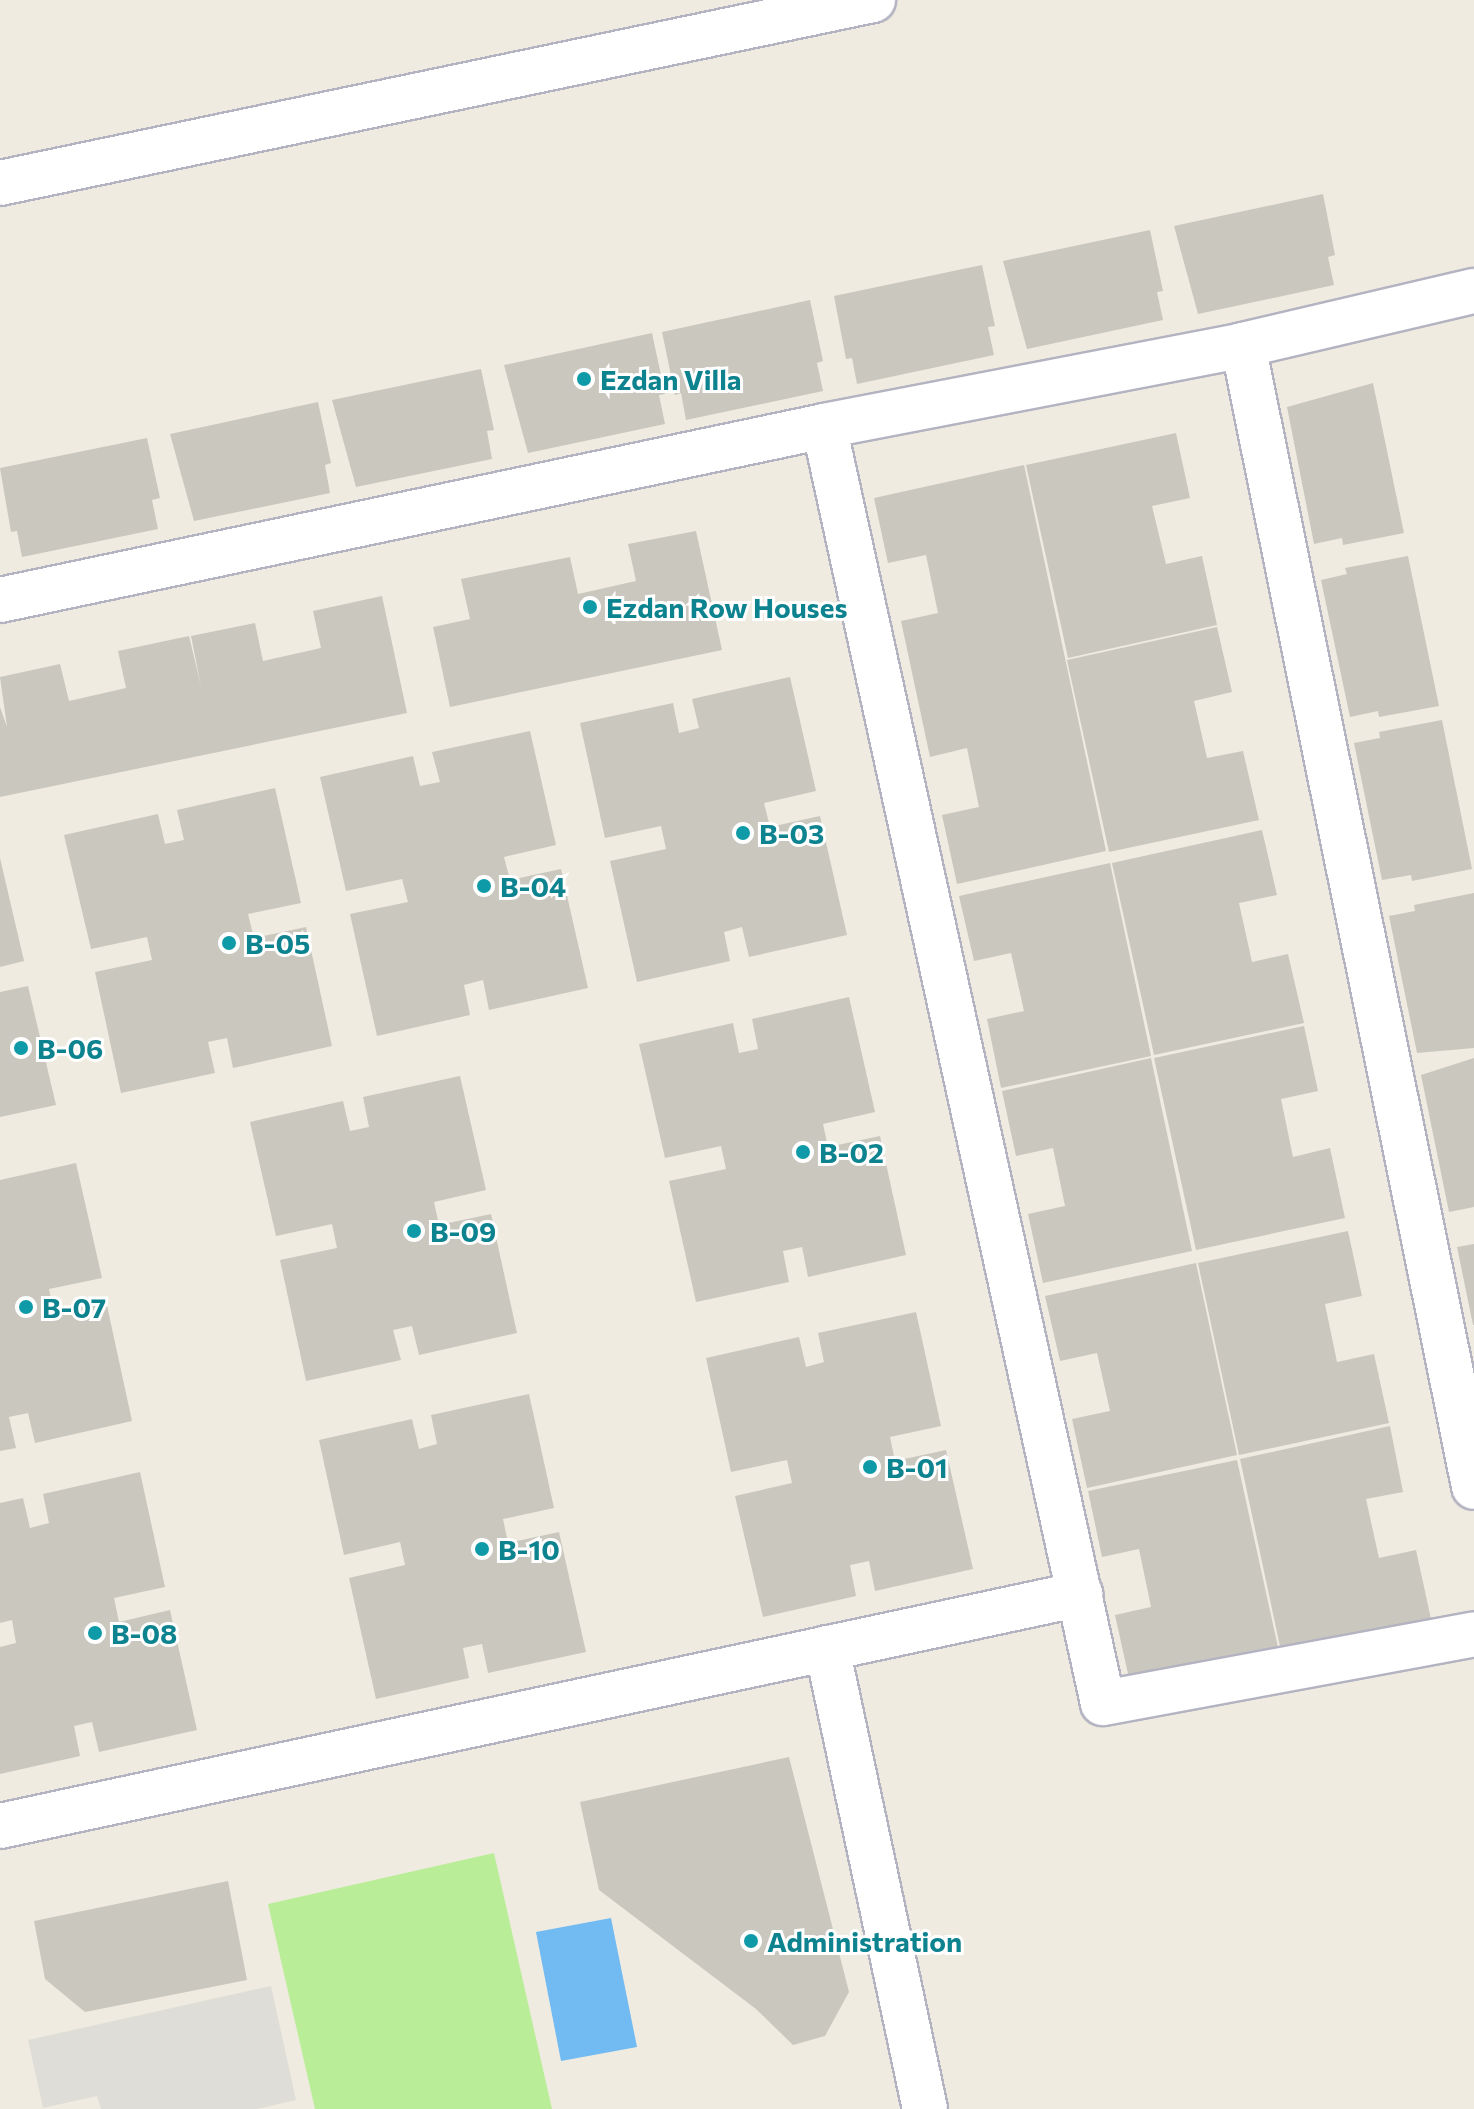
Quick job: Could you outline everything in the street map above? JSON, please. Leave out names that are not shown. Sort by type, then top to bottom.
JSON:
[{"type":"street","points":[[0,183],[772,10],[873,0]]},
{"type":"street","points":[[0,600],[824,426],[1243,345],[1474,291]]},
{"type":"street","points":[[1243,345],[1474,1487]]},
{"type":"street","points":[[824,426],[1103,1703],[1474,1634]]},
{"type":"street","points":[[0,1826],[1080,1594]]},
{"type":"street","points":[[827,1648],[925,2109]]},
{"type":"green space","points":[[494,1853],[552,2109],[315,2109],[268,1904]]},
{"type":"shaded area","points":[[271,1986],[296,2100],[257,2109],[101,2109],[97,2096],[43,2108],[28,2040]]},
{"type":"water","points":[[611,1918],[637,2047],[561,2061],[536,1932]]},
{"type":"building","points":[[1323,194],[1335,255],[1328,257],[1334,285],[1198,314],[1174,226]]},
{"type":"building","points":[[1150,230],[1163,291],[1157,292],[1163,320],[1027,349],[1003,261]]},
{"type":"building","points":[[982,265],[995,326],[988,327],[994,355],[857,384],[852,358],[846,359],[834,296]]},
{"type":"building","name":"Ezdan Villa","points":[[810,300],[823,361],[817,363],[823,391],[686,420],[681,393],[675,395],[662,332]]},
{"type":"building","name":"Ezdan Villa","points":[[652,333],[665,394],[659,395],[665,424],[528,453],[504,365]]},
{"type":"building","points":[[481,369],[494,430],[487,431],[492,459],[356,487],[332,400]]},
{"type":"building","points":[[1373,383],[1404,533],[1343,545],[1342,538],[1314,544],[1287,407]]},
{"type":"building","points":[[318,402],[331,463],[325,465],[330,493],[194,521],[170,434]]},
{"type":"building","points":[[1176,433],[1190,498],[1152,506],[1166,564],[1202,556],[1217,625],[1068,658],[1026,465]]},
{"type":"building","points":[[147,438],[160,498],[152,500],[158,529],[22,557],[17,531],[11,532],[0,468]]},
{"type":"building","points":[[1024,465],[1106,851],[957,884],[942,815],[979,807],[967,748],[930,757],[901,621],[938,613],[926,555],[888,563],[874,498]]},
{"type":"building","name":"Ezdan Row Houses","points":[[696,531],[722,650],[450,707],[433,627],[470,619],[461,579],[570,557],[578,594],[636,581],[628,544]]},
{"type":"building","points":[[1408,556],[1439,706],[1379,717],[1378,711],[1350,717],[1321,580],[1347,574],[1345,568]]},
{"type":"building","points":[[382,596],[407,713],[0,797],[0,707],[7,727],[0,677],[60,664],[69,701],[126,688],[118,651],[189,636],[201,686],[191,636],[255,623],[263,661],[321,648],[313,611]]},
{"type":"building","points":[[1217,627],[1232,692],[1194,701],[1207,758],[1243,751],[1259,820],[1109,852],[1067,660]]},
{"type":"building","name":"B-03","points":[[790,677],[816,791],[764,803],[770,827],[820,816],[847,935],[749,957],[742,927],[724,932],[730,961],[637,982],[610,861],[666,849],[661,826],[605,838],[580,723],[673,703],[679,733],[699,728],[692,699]]},
{"type":"building","points":[[1442,720],[1472,869],[1412,881],[1411,875],[1382,880],[1354,743],[1380,738],[1379,732]]},
{"type":"building","name":"B-04","points":[[530,731],[556,845],[504,857],[510,880],[561,869],[588,988],[489,1010],[483,980],[464,985],[470,1015],[377,1036],[350,914],[408,902],[402,879],[346,891],[320,777],[413,756],[420,786],[440,782],[432,752]]},
{"type":"building","name":"B-05","points":[[275,788],[301,903],[248,914],[254,938],[306,927],[332,1046],[233,1068],[227,1038],[208,1042],[215,1073],[121,1093],[95,972],[152,960],[147,937],[91,949],[64,835],[158,814],[165,844],[184,840],[177,810]]},
{"type":"building","points":[[1262,830],[1277,895],[1239,903],[1252,962],[1288,954],[1304,1023],[1154,1055],[1112,863]]},
{"type":"building","name":"B-06","points":[[0,858],[24,961],[0,967]]},
{"type":"building","points":[[1110,863],[1151,1056],[1001,1088],[987,1019],[1024,1011],[1011,953],[974,961],[959,896]]},
{"type":"building","points":[[1474,893],[1474,1048],[1417,1053],[1389,916],[1415,911],[1414,905]]},
{"type":"building","name":"B-06","points":[[28,986],[56,1105],[0,1117],[0,992]]},
{"type":"building","name":"B-02","points":[[849,997],[875,1112],[823,1124],[828,1147],[880,1136],[906,1255],[808,1277],[802,1247],[783,1251],[789,1282],[696,1302],[669,1181],[726,1169],[721,1146],[665,1158],[639,1044],[733,1023],[739,1053],[758,1049],[752,1019]]},
{"type":"building","points":[[1304,1026],[1318,1091],[1281,1099],[1293,1157],[1330,1148],[1345,1218],[1196,1250],[1154,1058]]},
{"type":"building","points":[[1151,1058],[1192,1251],[1043,1283],[1028,1214],[1065,1206],[1053,1148],[1016,1156],[1002,1091]]},
{"type":"building","points":[[1474,1058],[1474,1207],[1449,1212],[1421,1075]]},
{"type":"building","name":"B-09","points":[[460,1076],[486,1190],[434,1202],[439,1225],[491,1214],[517,1333],[419,1355],[412,1326],[393,1330],[401,1360],[306,1381],[280,1260],[337,1248],[332,1224],[276,1236],[250,1122],[343,1101],[350,1131],[369,1127],[363,1097]]},
{"type":"building","name":"B-07","points":[[76,1163],[102,1278],[49,1289],[54,1313],[106,1301],[132,1421],[35,1443],[28,1413],[9,1417],[16,1448],[0,1451],[0,1180]]},
{"type":"building","points":[[1348,1231],[1362,1296],[1325,1304],[1337,1362],[1374,1354],[1389,1423],[1239,1455],[1198,1263]]},
{"type":"building","points":[[1474,1244],[1474,1325],[1473,1325],[1457,1247]]},
{"type":"building","points":[[1196,1263],[1237,1455],[1087,1488],[1072,1419],[1110,1411],[1097,1353],[1060,1361],[1045,1296]]},
{"type":"building","name":"B-01","points":[[916,1312],[941,1426],[890,1437],[895,1461],[946,1450],[973,1569],[875,1591],[869,1561],[850,1565],[856,1596],[763,1617],[735,1496],[792,1483],[787,1460],[731,1472],[706,1358],[799,1337],[806,1367],[824,1362],[818,1333]]},
{"type":"building","name":"B-10","points":[[529,1394],[554,1508],[503,1519],[508,1543],[559,1532],[586,1652],[488,1673],[482,1644],[463,1648],[469,1678],[376,1699],[349,1578],[405,1565],[400,1542],[344,1555],[319,1440],[412,1419],[419,1449],[437,1444],[431,1415]]},
{"type":"building","points":[[1390,1426],[1403,1492],[1366,1499],[1379,1558],[1416,1550],[1431,1619],[1281,1651],[1240,1459]]},
{"type":"building","points":[[1237,1460],[1279,1652],[1130,1683],[1115,1615],[1151,1607],[1139,1549],[1102,1557],[1088,1491]]},
{"type":"building","name":"B-08","points":[[140,1472],[165,1587],[114,1598],[119,1622],[170,1610],[197,1730],[99,1752],[92,1722],[74,1726],[80,1756],[0,1774],[0,1647],[16,1643],[12,1620],[0,1623],[0,1503],[23,1498],[30,1528],[49,1523],[43,1494]]},
{"type":"building","name":"Administration","points":[[789,1757],[849,1992],[825,2036],[793,2045],[756,2009],[599,1890],[580,1802]]},
{"type":"building","points":[[228,1881],[247,1980],[85,2012],[45,1979],[34,1921]]},
{"type":"place","name":"Ezdan Villa","points":[[584,379]]},
{"type":"place","name":"Ezdan Row Houses","points":[[590,607]]},
{"type":"place","name":"B-03","points":[[743,833]]},
{"type":"place","name":"B-04","points":[[484,886]]},
{"type":"place","name":"B-05","points":[[229,943]]},
{"type":"place","name":"B-06","points":[[21,1048]]},
{"type":"place","name":"B-02","points":[[803,1152]]},
{"type":"place","name":"B-09","points":[[414,1231]]},
{"type":"place","name":"B-07","points":[[26,1307]]},
{"type":"place","name":"B-01","points":[[870,1467]]},
{"type":"place","name":"B-10","points":[[482,1549]]},
{"type":"place","name":"B-08","points":[[95,1633]]},
{"type":"place","name":"Administration","points":[[751,1941]]}]
